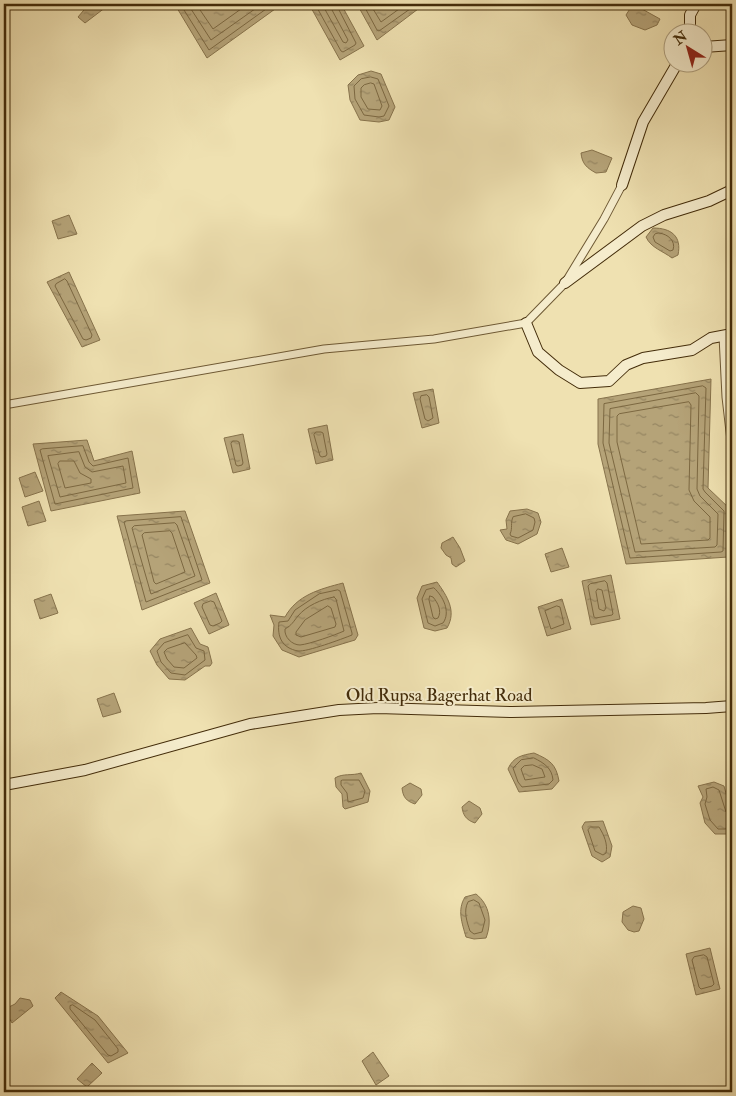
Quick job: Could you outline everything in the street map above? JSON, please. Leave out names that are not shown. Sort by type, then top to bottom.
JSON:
[{"type":"street","points":[[690,22],[690,15],[696,4]]},
{"type":"street","points":[[714,46],[732,45]]},
{"type":"street","points":[[566,283],[622,185],[643,122],[672,72]]},
{"type":"street","points":[[4,405],[324,349],[434,339],[526,323],[566,283],[642,226],[664,215],[709,201],[732,190]]},
{"type":"street","points":[[526,323],[538,352],[559,370],[580,383],[608,380],[626,365],[643,358],[692,350],[711,338],[728,335],[726,397],[732,449]]},
{"type":"street","points":[[732,586],[732,597]]},
{"type":"street","name":"Old Rupsa Bagerhat Road","points":[[4,785],[85,770],[250,724],[340,710],[378,708],[512,712],[732,706]]},
{"type":"water","points":[[89,4],[110,4],[85,23],[78,17]]},
{"type":"water","points":[[182,4],[282,4],[207,58],[177,8]]},
{"type":"water","points":[[309,4],[341,4],[364,46],[340,60]]},
{"type":"water","points":[[357,4],[421,4],[422,6],[377,40]]},
{"type":"water","points":[[633,4],[660,19],[657,25],[645,30],[632,25],[626,15]]},
{"type":"water","points":[[371,71],[381,74],[395,107],[389,120],[379,122],[360,120],[350,100],[348,85],[358,75]]},
{"type":"water","points":[[592,150],[612,158],[606,172],[596,173],[584,163],[581,153]]},
{"type":"water","points":[[69,215],[77,234],[58,239],[52,221]]},
{"type":"water","points":[[653,228],[659,228],[674,234],[679,248],[678,255],[672,258],[648,241],[646,237]]},
{"type":"water","points":[[69,272],[100,340],[82,347],[47,282]]},
{"type":"water","points":[[711,379],[708,488],[730,509],[728,557],[626,564],[598,444],[598,399]]},
{"type":"water","points":[[433,389],[439,423],[422,428],[413,393]]},
{"type":"water","points":[[327,425],[333,460],[316,464],[308,429]]},
{"type":"water","points":[[243,434],[250,469],[233,473],[224,438]]},
{"type":"water","points":[[87,440],[94,461],[132,451],[140,493],[51,511],[33,444]]},
{"type":"water","points":[[35,472],[43,491],[25,497],[19,478]]},
{"type":"water","points":[[39,501],[46,521],[28,526],[22,507]]},
{"type":"water","points":[[527,509],[538,513],[541,522],[537,534],[518,544],[506,540],[500,530],[507,529],[506,520],[510,511]]},
{"type":"water","points":[[185,511],[210,583],[142,610],[117,516]]},
{"type":"water","points":[[453,537],[465,561],[456,567],[452,564],[451,558],[441,548],[442,543]]},
{"type":"water","points":[[562,548],[569,567],[551,572],[545,554]]},
{"type":"water","points":[[611,575],[620,619],[591,625],[582,581]]},
{"type":"water","points":[[437,582],[450,604],[451,616],[447,628],[435,631],[424,628],[417,598],[422,586]]},
{"type":"water","points":[[343,583],[358,635],[355,640],[299,657],[282,650],[273,636],[274,625],[270,615],[285,617],[290,609],[303,598]]},
{"type":"water","points":[[216,593],[229,625],[209,634],[194,603]]},
{"type":"water","points":[[51,594],[58,613],[40,619],[34,600]]},
{"type":"water","points":[[562,599],[571,629],[547,636],[538,607]]},
{"type":"water","points":[[191,628],[200,644],[208,647],[212,663],[185,680],[169,679],[157,665],[150,651],[160,639]]},
{"type":"water","points":[[114,693],[121,712],[103,717],[97,699]]},
{"type":"water","points":[[534,753],[551,763],[556,770],[559,781],[552,789],[519,792],[508,769],[518,757]]},
{"type":"water","points":[[361,773],[370,791],[368,802],[345,809],[343,807],[342,794],[336,787],[335,778]]},
{"type":"water","points":[[714,782],[724,786],[732,816],[729,834],[715,834],[705,823],[700,803],[703,797],[698,786]]},
{"type":"water","points":[[410,783],[421,789],[422,795],[415,804],[407,800],[402,791],[402,788]]},
{"type":"water","points":[[469,801],[480,808],[482,814],[475,823],[467,819],[462,810],[462,807]]},
{"type":"water","points":[[603,821],[612,846],[610,857],[602,862],[592,856],[582,827],[585,822]]},
{"type":"water","points":[[476,894],[481,898],[489,914],[486,938],[474,939],[466,937],[462,922],[461,907],[465,897]]},
{"type":"water","points":[[633,906],[641,908],[644,919],[639,931],[634,932],[628,930],[622,922],[623,912]]},
{"type":"water","points":[[710,948],[720,989],[696,995],[686,954]]},
{"type":"water","points":[[61,992],[98,1016],[128,1053],[108,1063],[55,998]]},
{"type":"water","points":[[20,998],[30,1000],[33,1006],[12,1023],[6,1013],[9,1007]]},
{"type":"water","points":[[373,1052],[389,1076],[376,1085],[362,1061]]},
{"type":"water","points":[[92,1063],[102,1073],[87,1087],[77,1079]]}]
